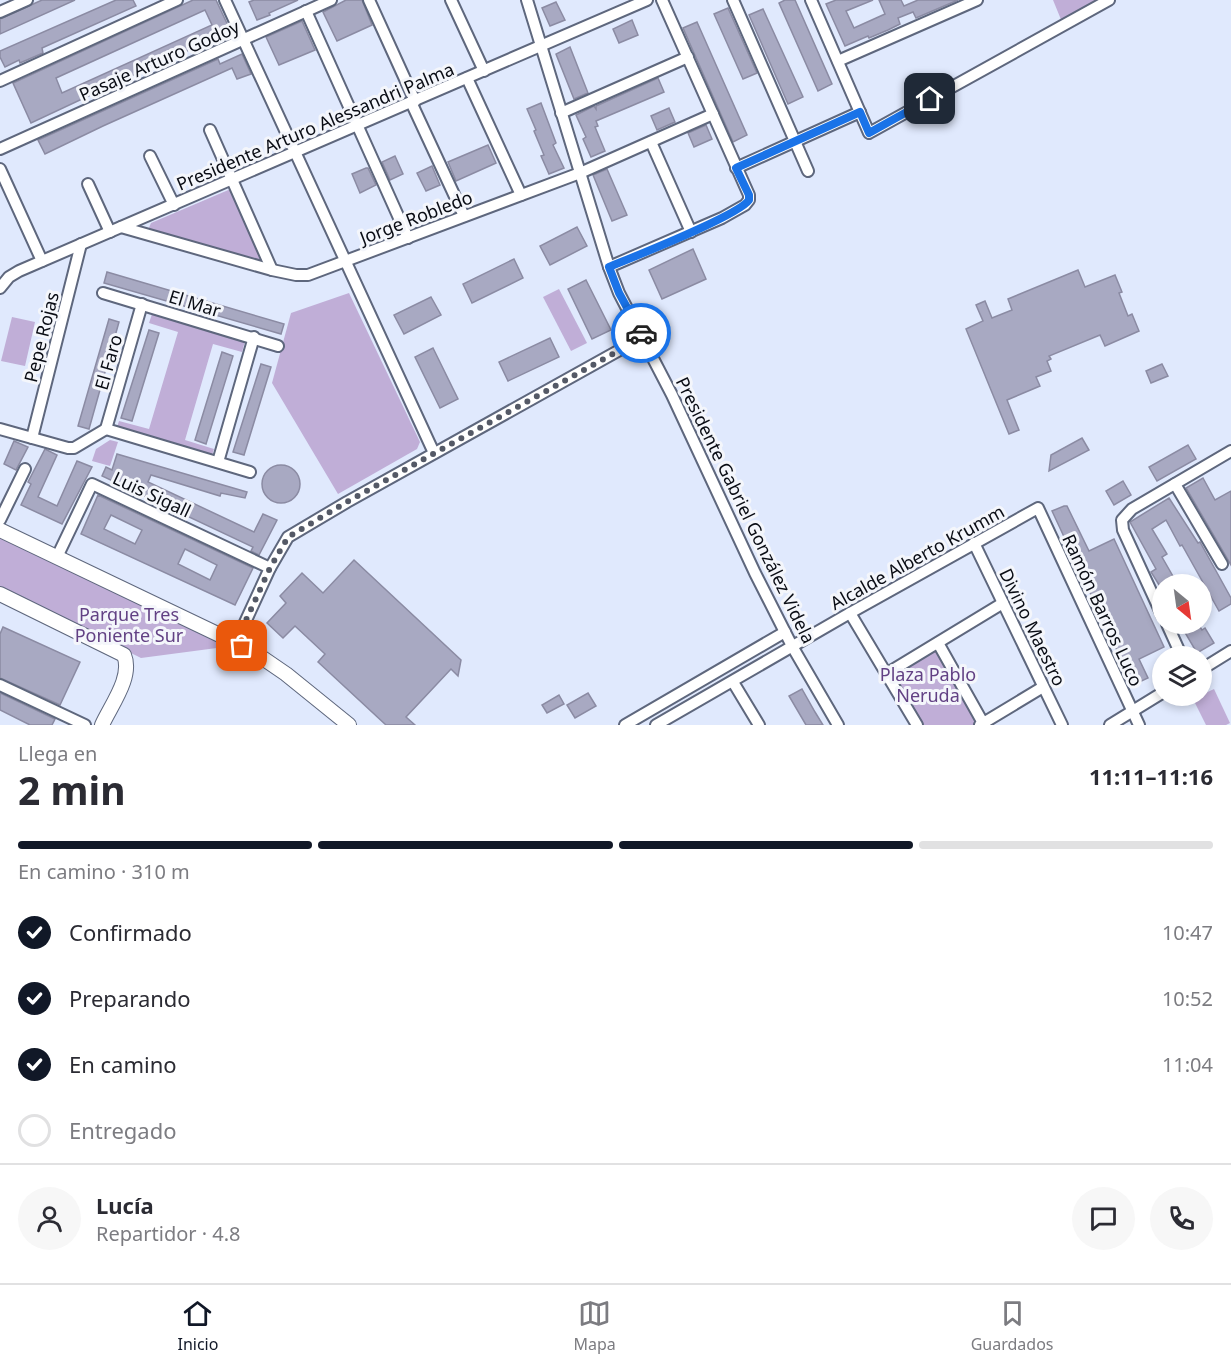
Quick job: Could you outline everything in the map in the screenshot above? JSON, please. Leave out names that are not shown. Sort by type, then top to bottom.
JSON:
[{"type":"main road","points":[[0,530],[236,642],[274,664],[349,725]]},
{"type":"main road","points":[[0,594],[121,652],[127,663],[126,674],[102,725]]},
{"type":"street","points":[[0,12],[27,0]]},
{"type":"street","points":[[0,81],[177,0]]},
{"type":"street","points":[[225,0],[434,453]]},
{"type":"street","name":"Pasaje Arturo Godoy","points":[[0,149],[331,0]]},
{"type":"street","points":[[369,0],[464,216]]},
{"type":"street","points":[[451,0],[484,71]]},
{"type":"street","name":"Presidente Gabriel González Videla","points":[[527,0],[619,293],[643,337],[792,646],[838,725]]},
{"type":"street","name":"Presidente Arturo Alessandri Palma","points":[[0,288],[14,274],[42,261],[647,0]]},
{"type":"street","points":[[609,267],[722,218],[746,205],[749,200],[749,195],[662,0]]},
{"type":"street","points":[[733,0],[808,171]]},
{"type":"street","points":[[838,61],[977,0]]},
{"type":"street","points":[[813,1],[869,133],[1109,0]]},
{"type":"street","points":[[306,11],[408,237]]},
{"type":"street","points":[[561,113],[688,57]]},
{"type":"street","points":[[467,78],[521,195]]},
{"type":"street","points":[[736,168],[860,112]]},
{"type":"street","name":"Jorge Robledo","points":[[121,227],[272,270],[303,275],[580,173],[712,114]]},
{"type":"street","points":[[210,130],[272,270]]},
{"type":"street","points":[[651,141],[691,232]]},
{"type":"street","points":[[150,156],[174,205]]},
{"type":"street","points":[[0,169],[42,261]]},
{"type":"street","points":[[88,184],[110,232]]},
{"type":"street","name":"Pepe Rojas","points":[[32,438],[81,244]]},
{"type":"street","name":"El Mar","points":[[103,293],[278,346]]},
{"type":"street","name":"El Faro","points":[[106,429],[142,304]]},
{"type":"street","points":[[236,642],[270,568],[288,537],[643,337]]},
{"type":"street","points":[[218,462],[254,338]]},
{"type":"street","points":[[0,429],[68,448],[74,448],[106,429],[250,472]]},
{"type":"street","points":[[1152,593],[1123,530],[1121,523],[1123,516],[1231,451]]},
{"type":"street","points":[[0,520],[25,469]]},
{"type":"street","name":"Luis Sigall","points":[[57,557],[92,484],[270,568]]},
{"type":"street","points":[[1175,484],[1222,564]]},
{"type":"street","name":"Alcalde Alberto Krumm","points":[[656,725],[1038,508]]},
{"type":"street","name":"Ramón Barros Luco","points":[[1038,508],[1139,725]]},
{"type":"street","name":"Divino Maestro","points":[[974,543],[1062,725]]},
{"type":"street","points":[[886,674],[1003,603]]},
{"type":"street","points":[[850,613],[917,725]]},
{"type":"street","points":[[625,725],[785,632]]},
{"type":"street","points":[[938,643],[982,724],[1043,687]]},
{"type":"street","points":[[1212,663],[1231,651]]},
{"type":"street","points":[[733,682],[759,725]]},
{"type":"street","points":[[0,685],[85,725]]},
{"type":"street","points":[[1110,725],[1152,699]]},
{"type":"green space","points":[[1053,0],[1103,0],[1062,22]]},
{"type":"green space","points":[[233,188],[265,261],[148,230],[151,223]]},
{"type":"green space","points":[[559,289],[587,343],[571,351],[543,297]]},
{"type":"green space","points":[[349,293],[420,442],[417,449],[338,494],[272,383],[291,313]]},
{"type":"green space","points":[[152,314],[245,341],[242,352],[213,344],[185,440],[214,449],[212,455],[117,427],[119,421],[149,429],[178,332],[149,323]]},
{"type":"green space","points":[[12,317],[35,322],[25,366],[1,361]]},
{"type":"green space","points":[[110,440],[118,442],[110,466],[92,461],[96,449]]},
{"type":"green space","name":"Parque Tres Poniente Sur","points":[[0,536],[232,646],[141,658],[0,588]]},
{"type":"green space","name":"Plaza Pablo Neruda","points":[[935,648],[940,651],[979,719],[976,725],[920,725],[892,677],[893,674]]},
{"type":"green space","points":[[1214,689],[1230,723],[1226,725],[1206,725],[1196,706],[1212,706],[1212,690]]},
{"type":"building","points":[[42,0],[75,0],[0,34],[0,19]]},
{"type":"building","points":[[116,0],[133,0],[136,6],[42,48],[43,53],[5,67],[0,51]]},
{"type":"building","points":[[193,0],[216,0],[231,32],[31,123],[13,83]],"holes":[[[205,10],[212,25],[62,93],[56,78]]]},
{"type":"building","points":[[298,0],[257,20],[249,2]]},
{"type":"building","points":[[346,0],[362,0],[372,25],[337,41],[323,12]]},
{"type":"building","points":[[785,0],[795,0],[832,84],[818,91],[779,3]]},
{"type":"building","points":[[836,0],[873,0],[846,11],[854,28],[885,14],[879,0],[901,0],[904,6],[918,0],[958,0],[916,18],[913,12],[898,18],[900,24],[845,46],[826,4]]},
{"type":"building","points":[[556,2],[565,20],[550,26],[542,8]]},
{"type":"building","points":[[728,8],[757,73],[743,79],[714,14]]},
{"type":"building","points":[[763,9],[803,97],[788,104],[749,15]]},
{"type":"building","points":[[632,20],[638,35],[619,43],[613,29]]},
{"type":"building","points":[[302,21],[315,50],[279,65],[266,37]]},
{"type":"building","points":[[697,22],[747,135],[733,142],[683,28]]},
{"type":"building","points":[[570,47],[588,93],[574,99],[556,54]]},
{"type":"building","points":[[242,54],[251,74],[237,79],[232,68],[45,154],[38,140],[218,59],[220,64]]},
{"type":"building","points":[[658,78],[664,92],[596,121],[598,126],[595,127],[605,151],[591,157],[583,139],[586,137],[576,115],[594,106],[596,109],[596,106]]},
{"type":"building","points":[[541,103],[556,143],[553,145],[564,168],[549,174],[541,156],[544,155],[527,109]]},
{"type":"building","points":[[669,108],[675,122],[657,130],[651,116]]},
{"type":"building","points":[[706,125],[712,139],[694,147],[688,133]]},
{"type":"building","points":[[488,145],[496,163],[456,181],[448,162]]},
{"type":"building","points":[[395,156],[403,174],[390,180],[382,162]]},
{"type":"building","points":[[432,166],[440,185],[426,191],[417,173]]},
{"type":"building","points":[[366,168],[376,185],[360,193],[352,174]]},
{"type":"building","points":[[607,169],[627,215],[612,221],[593,175]]},
{"type":"building","points":[[577,227],[587,246],[550,265],[540,246]]},
{"type":"building","points":[[693,249],[706,279],[662,299],[649,270]]},
{"type":"building","points":[[514,259],[523,278],[472,303],[463,284]]},
{"type":"building","points":[[1078,270],[1085,287],[1115,275],[1128,316],[1132,314],[1139,331],[1105,346],[1100,335],[1049,356],[1051,359],[1047,361],[1051,371],[1036,377],[1040,386],[1007,400],[1019,430],[1009,434],[966,329],[983,321],[976,305],[985,301],[992,318],[1012,310],[1008,299]]},
{"type":"building","points":[[107,272],[284,324],[281,334],[104,283]]},
{"type":"building","points":[[586,280],[611,330],[592,339],[568,289]]},
{"type":"building","points":[[431,297],[441,315],[404,334],[394,315]]},
{"type":"building","points":[[109,319],[119,322],[89,429],[78,426]]},
{"type":"building","points":[[149,330],[159,333],[132,421],[121,418]]},
{"type":"building","points":[[550,338],[559,357],[508,381],[499,362]]},
{"type":"building","points":[[433,348],[458,399],[440,408],[415,357]]},
{"type":"building","points":[[222,352],[233,356],[206,444],[195,440]]},
{"type":"building","points":[[261,364],[271,367],[244,455],[233,452]]},
{"type":"building","points":[[1162,364],[1168,376],[1151,383],[1146,371]]},
{"type":"building","points":[[1082,438],[1089,450],[1049,471],[1051,455]]},
{"type":"building","points":[[14,441],[28,447],[16,470],[4,464]]},
{"type":"building","points":[[1188,445],[1196,459],[1157,481],[1149,467]]},
{"type":"building","points":[[45,449],[57,455],[38,497],[57,506],[77,461],[92,467],[62,524],[21,505],[31,484],[28,482]]},
{"type":"building","points":[[117,454],[247,492],[245,498],[221,493],[220,496],[151,475],[148,482],[254,532],[263,514],[277,520],[259,555],[251,551],[253,547],[102,476],[106,467],[112,470]]},
{"type":"building","points":[[281,465],[288,466],[294,471],[299,477],[299,491],[294,497],[288,502],[281,503],[274,502],[268,497],[263,491],[262,484],[263,477],[268,471],[274,466]]},
{"type":"building","points":[[1203,478],[1215,500],[1231,491],[1231,565],[1186,488]]},
{"type":"building","points":[[1123,481],[1131,495],[1114,505],[1106,491]]},
{"type":"building","points":[[98,495],[253,568],[235,605],[81,534]],"holes":[[[111,515],[142,530],[135,544],[104,529]],[[185,549],[217,565],[210,580],[178,564]]]},
{"type":"building","points":[[1169,498],[1198,543],[1200,542],[1231,598],[1231,604],[1219,611],[1212,599],[1212,574],[1198,574],[1166,520],[1152,529],[1167,554],[1162,557],[1172,574],[1152,574],[1151,572],[1156,569],[1130,522]]},
{"type":"building","points":[[1067,506],[1089,551],[1114,539],[1152,621],[1152,634],[1158,634],[1164,646],[1152,646],[1152,653],[1139,659],[1148,678],[1133,685],[1052,511]]},
{"type":"building","points":[[354,560],[461,660],[458,676],[451,669],[406,717],[415,725],[386,725],[318,662],[325,654],[295,626],[283,638],[267,623],[286,603],[280,596],[302,573],[323,593]]},
{"type":"building","points":[[3,627],[80,662],[60,705],[0,678],[0,634]]},
{"type":"building","points":[[1186,634],[1209,634],[1214,643],[1209,646],[1193,646]]},
{"type":"building","points":[[802,689],[823,725],[806,725],[789,696]]},
{"type":"building","points":[[0,693],[55,719],[52,725],[30,725],[0,710]]},
{"type":"building","points":[[588,693],[596,706],[575,718],[567,705]]},
{"type":"building","points":[[559,695],[564,704],[547,713],[542,705]]},
{"type":"way so far","points":[[242,646],[236,642],[270,568],[288,537],[643,337],[641,333]]},
{"type":"route","points":[[641,333],[619,293],[609,267],[746,205],[749,195],[736,168],[860,112],[869,133],[930,99]]}]
